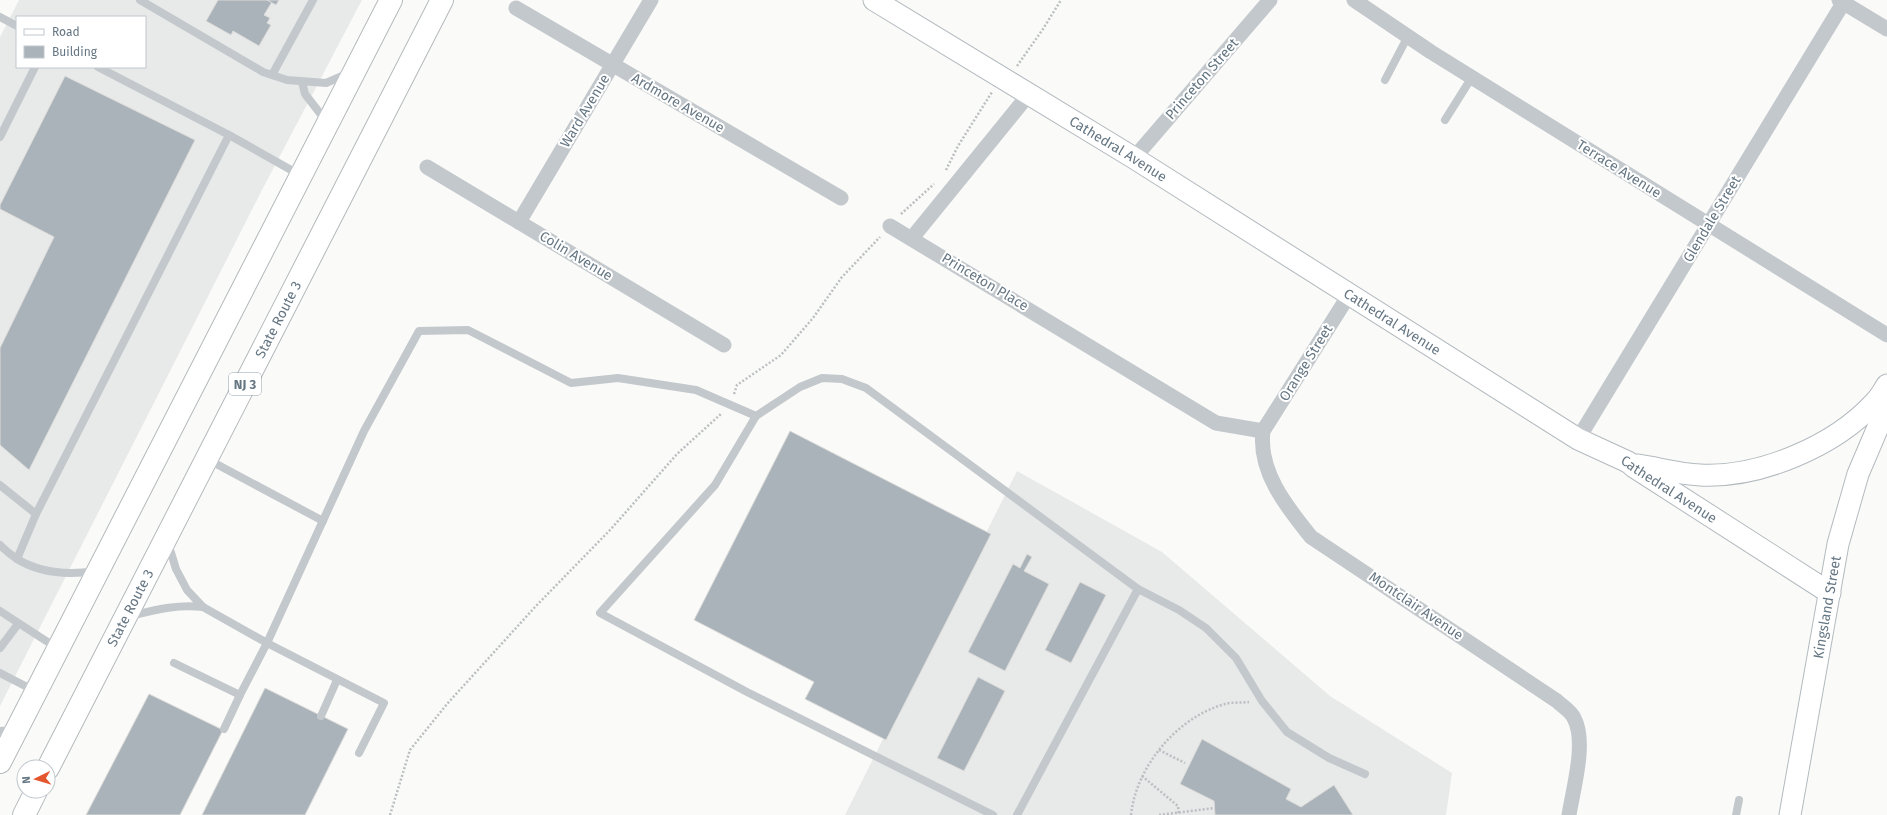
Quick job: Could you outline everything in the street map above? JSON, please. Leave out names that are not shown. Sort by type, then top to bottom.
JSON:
[{"type":"highway","points":[[0,762],[8,730],[36,691],[391,0]]},
{"type":"highway","name":"State Route 3","points":[[53,759],[442,0]]},
{"type":"highway","points":[[24,815],[32,799]]},
{"type":"main road","name":"Cathedral Avenue","points":[[874,0],[1134,158],[1578,439],[1628,462],[1830,593]]},
{"type":"main road","points":[[1628,462],[1635,465],[1700,475],[1746,471],[1800,455],[1842,431],[1875,402],[1887,385]]},
{"type":"main road","name":"Kingsland Street","points":[[1790,815],[1838,544],[1858,474],[1887,406]]},
{"type":"street","name":"Ward Avenue","points":[[518,222],[650,0]]},
{"type":"street","name":"Princeton Street","points":[[1134,158],[1270,0]]},
{"type":"street","name":"Terrace Avenue","points":[[1354,0],[1472,77],[1887,335]]},
{"type":"street","points":[[1842,1],[1887,29]]},
{"type":"street","name":"Glendale Street","points":[[1578,439],[1842,1]]},
{"type":"street","name":"Ardmore Avenue","points":[[516,8],[841,198]]},
{"type":"street","points":[[890,226],[912,238],[1029,94]]},
{"type":"street","name":"Colin Avenue","points":[[427,167],[724,345]]},
{"type":"street","name":"Princeton Place","points":[[912,238],[1216,423],[1263,430]]},
{"type":"street","name":"Orange Street","points":[[1263,430],[1349,295]]},
{"type":"street","name":"Montclair Avenue","points":[[1263,430],[1261,444],[1266,464],[1278,492],[1312,537],[1557,701],[1574,716],[1579,729],[1579,750],[1569,815]]},
{"type":"lane","points":[[140,0],[263,72],[287,80],[326,83],[355,71]]},
{"type":"lane","points":[[272,75],[313,0]]},
{"type":"lane","points":[[0,18],[16,26]]},
{"type":"lane","points":[[1385,80],[1408,36]]},
{"type":"lane","points":[[0,136],[34,68]]},
{"type":"lane","points":[[100,68],[229,135],[301,176]]},
{"type":"lane","points":[[1445,120],[1472,77]]},
{"type":"lane","points":[[302,82],[305,94],[328,124]]},
{"type":"lane","points":[[17,559],[36,514],[229,135]]},
{"type":"lane","points":[[224,728],[266,643],[364,432],[419,331],[468,330],[571,383],[618,378],[696,390],[756,416]]},
{"type":"lane","points":[[993,815],[747,692],[600,613],[715,485],[756,416],[800,387],[822,378],[842,379],[866,388],[1138,589],[1179,610],[1206,628],[1236,658],[1262,701],[1287,732],[1329,758],[1365,774]]},
{"type":"lane","points":[[206,459],[323,521]]},
{"type":"lane","points":[[0,485],[36,514]]},
{"type":"lane","points":[[166,538],[176,569],[187,590],[203,607],[266,643],[384,703],[359,753]]},
{"type":"lane","points":[[0,545],[17,559],[46,570],[73,574],[98,571]]},
{"type":"lane","points":[[1017,815],[1138,589]]},
{"type":"lane","points":[[126,617],[166,607],[203,607]]},
{"type":"lane","points":[[0,611],[58,649]]},
{"type":"lane","points":[[0,648],[18,624]]},
{"type":"lane","points":[[174,663],[240,695]]},
{"type":"lane","points":[[0,673],[36,691]]},
{"type":"lane","points":[[321,716],[338,680]]},
{"type":"lane","points":[[1736,815],[1739,800]]},
{"type":"path","points":[[1016,66],[1043,29],[1061,0]]},
{"type":"path","points":[[945,171],[958,146],[992,92]]},
{"type":"path","points":[[390,815],[410,750],[447,704],[535,607],[611,529],[677,454],[730,405],[737,385],[781,355],[813,318],[842,277],[908,206],[936,182]]},
{"type":"path","points":[[1131,815],[1132,805],[1142,776],[1154,755],[1176,732],[1203,713],[1225,704],[1262,701]]},
{"type":"path","points":[[1159,750],[1185,763]]},
{"type":"path","points":[[1142,776],[1178,806],[1179,815]]},
{"type":"path","points":[[1159,815],[1214,808]]},
{"type":"shaded area","points":[[19,0],[362,0],[262,190],[0,706],[0,37]]},
{"type":"shaded area","points":[[1017,471],[1162,552],[1330,696],[1452,773],[1446,815],[845,815]]},
{"type":"building","points":[[218,0],[267,0],[272,2],[264,15],[270,18],[267,23],[271,25],[259,46],[233,31],[231,35],[206,21]]},
{"type":"building","points":[[267,0],[279,0],[276,5]]},
{"type":"building","points":[[65,76],[195,140],[29,470],[0,445],[0,348],[54,237],[0,209],[0,205]]},
{"type":"building","points":[[790,431],[991,534],[886,740],[805,699],[814,682],[694,620]]},
{"type":"building","points":[[1027,554],[1032,557],[1024,571],[1049,584],[1005,671],[968,652],[1013,564],[1020,568]]},
{"type":"building","points":[[1080,582],[1106,595],[1071,663],[1045,650]]},
{"type":"building","points":[[978,677],[1005,691],[964,771],[937,758]]},
{"type":"building","points":[[265,688],[348,729],[305,815],[202,815]]},
{"type":"building","points":[[149,694],[223,730],[180,815],[86,815]]},
{"type":"building","points":[[1202,739],[1291,789],[1286,799],[1301,807],[1334,785],[1353,815],[1215,815],[1214,801],[1180,784]]}]
